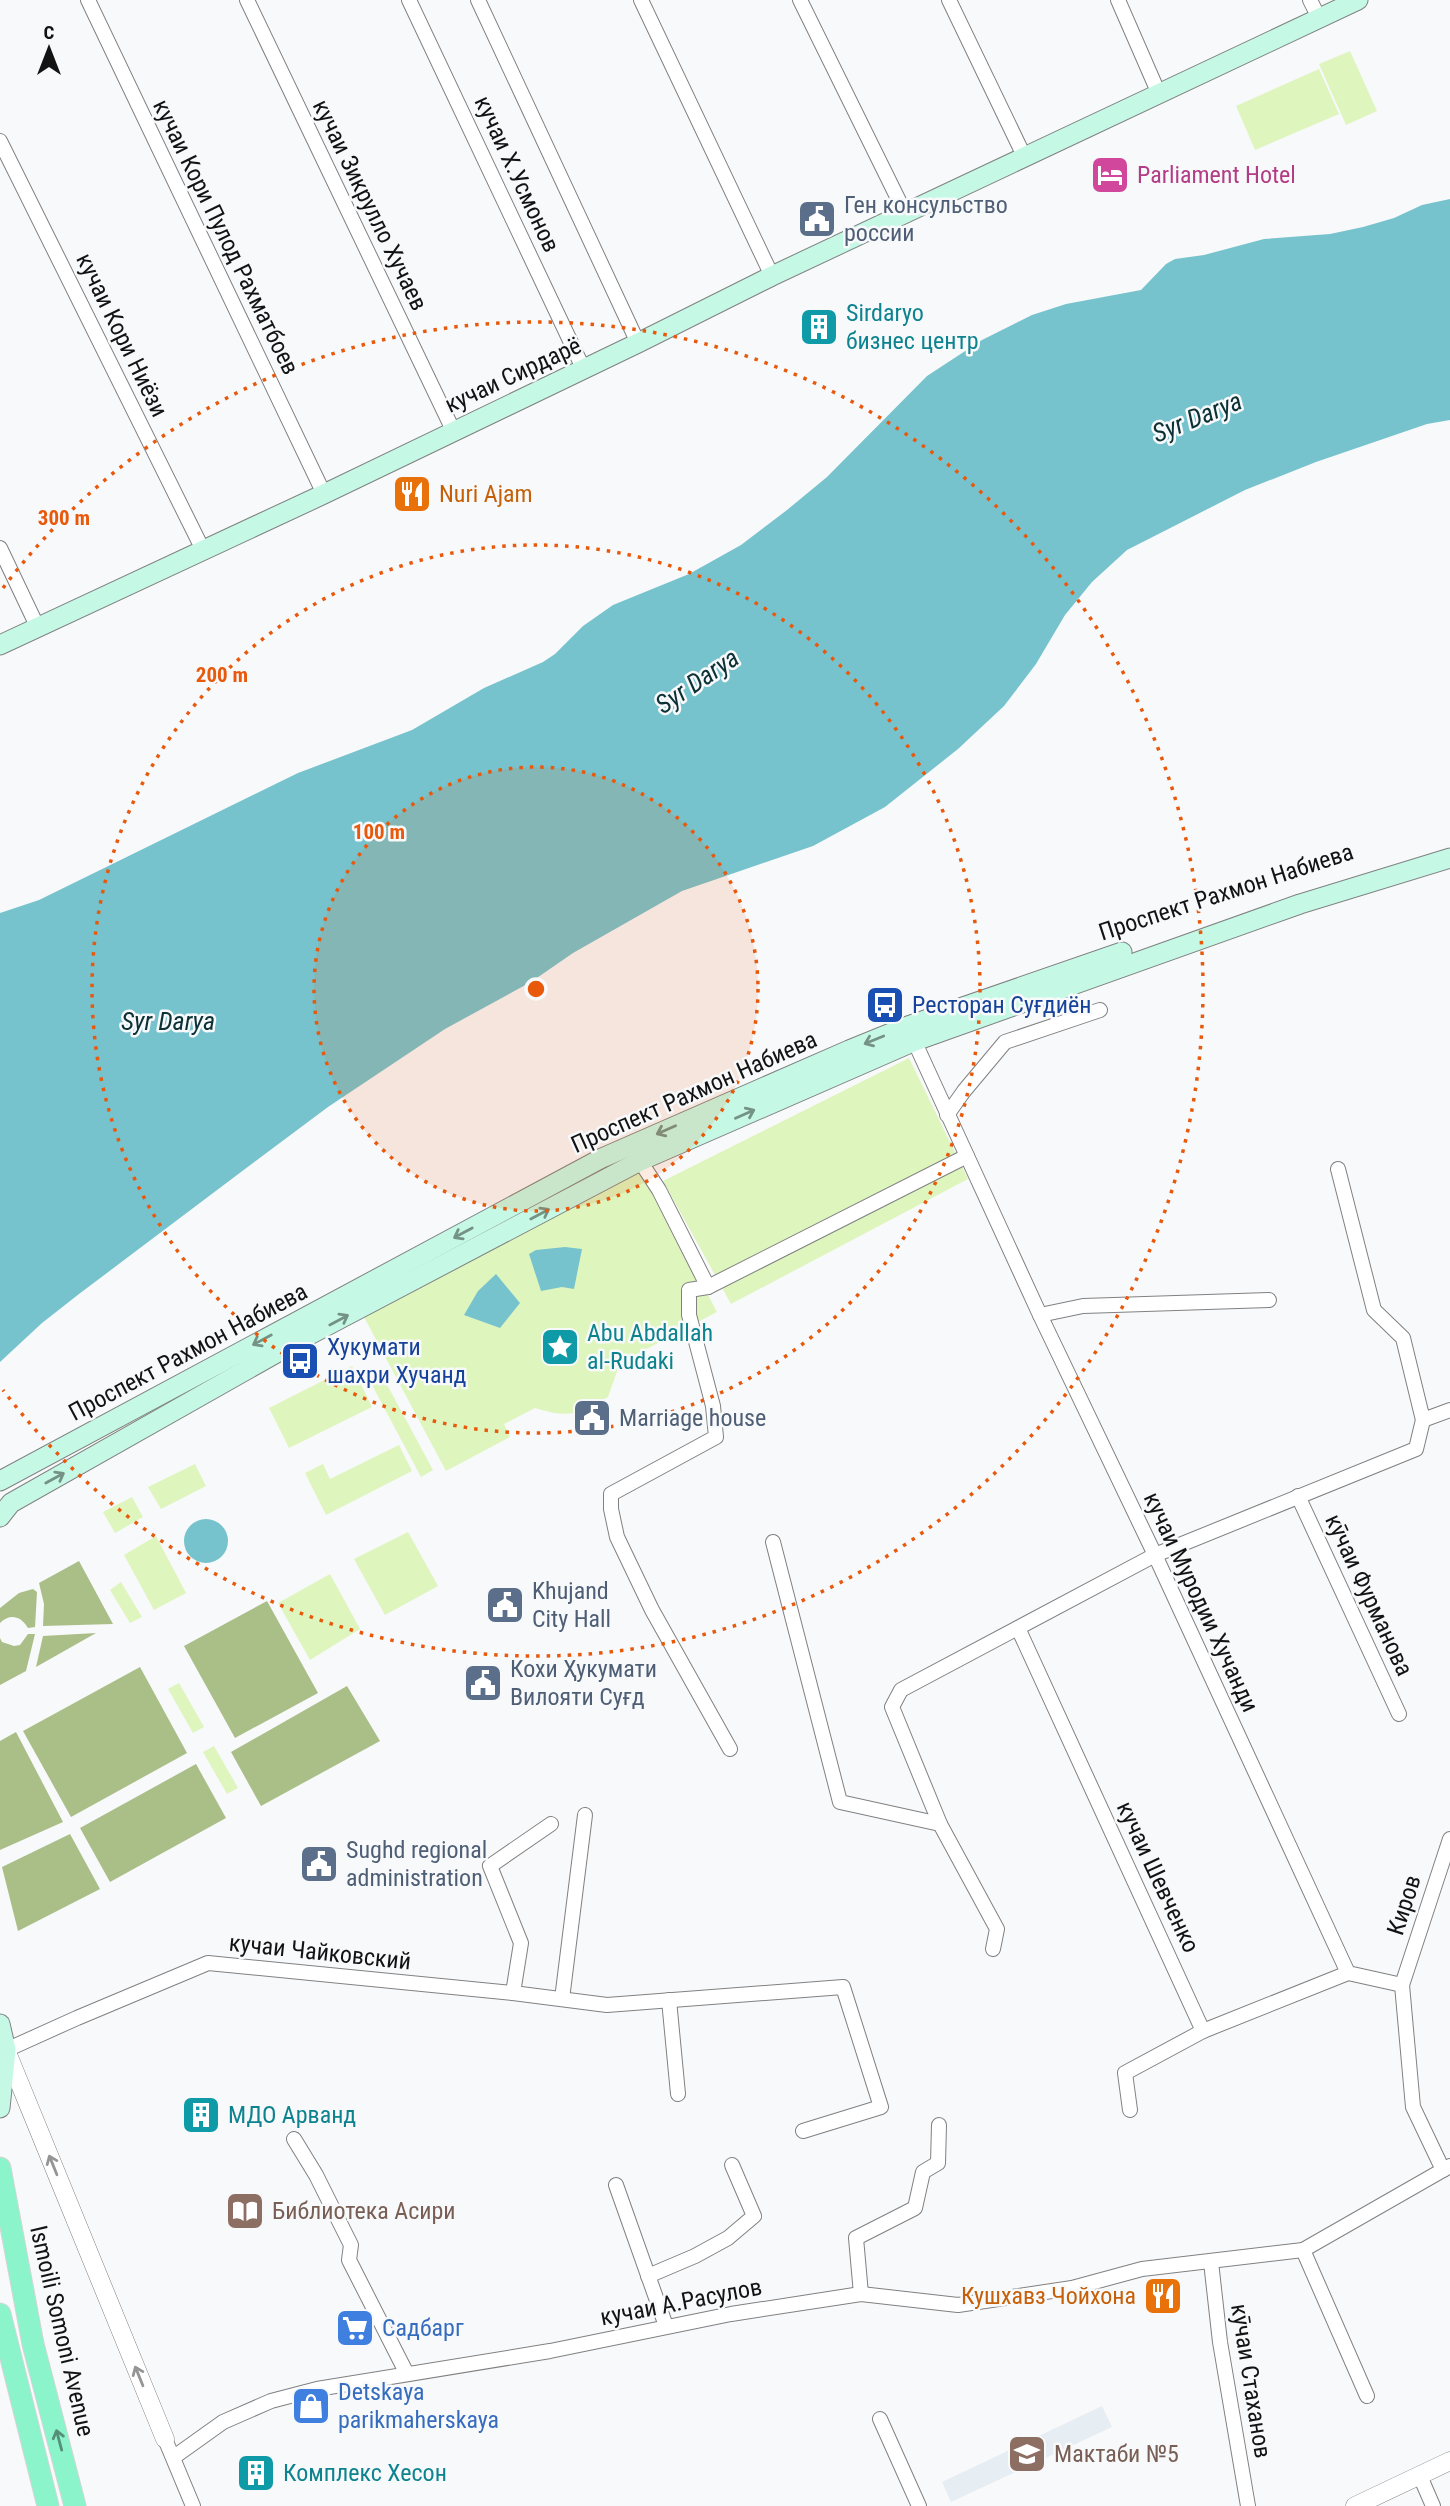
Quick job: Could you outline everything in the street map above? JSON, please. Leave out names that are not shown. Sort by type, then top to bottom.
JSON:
[{"type":"main road","name":"кучаи Сирдарё","points":[[0,645],[324,494],[772,276],[1358,0]]},
{"type":"main road","name":"Проспект Рахмон Набиева","points":[[0,1517],[11,1503],[294,1343],[640,1161],[819,1081],[911,1034],[1264,904],[1450,847]]},
{"type":"main road","name":"Проспект Рахмон Набиева","points":[[0,1481],[602,1158],[849,1050],[911,1034],[1288,908],[1450,858]]},
{"type":"main road","points":[[0,2024],[6,2050],[0,2108]]},
{"type":"main road","name":"Ismoili Somoni Avenue","points":[[0,2168],[33,2344],[75,2506]]},
{"type":"main road","points":[[0,2314],[48,2506]]},
{"type":"street","name":"кучаи Кори Пулод Рахматбоев","points":[[88,0],[324,494]]},
{"type":"street","name":"кучаи Зикрулло Хучаев","points":[[247,0],[453,430]]},
{"type":"street","name":"кучаи Х.Усмонов","points":[[409,0],[583,368]]},
{"type":"street","name":"кучаи Х.Усмонов","points":[[478,0],[638,343]]},
{"type":"street","points":[[641,0],[772,276]]},
{"type":"street","points":[[800,0],[905,213]]},
{"type":"street","points":[[949,0],[1026,158]]},
{"type":"street","points":[[1118,0],[1159,94]]},
{"type":"street","points":[[1310,0],[1319,18]]},
{"type":"street","name":"кучаи Кори Ниёзи","points":[[0,141],[203,550]]},
{"type":"street","points":[[0,548],[38,628]]},
{"type":"street","points":[[947,1115],[1004,1042],[1100,1010]]},
{"type":"street","name":"кучаи Муродии Хучанди","points":[[911,1034],[1348,1973]]},
{"type":"street","points":[[730,1749],[652,1610],[617,1537],[611,1509],[611,1494],[716,1437],[713,1406],[689,1315],[689,1290],[708,1287],[967,1156]]},
{"type":"street","points":[[640,1161],[659,1190],[708,1287]]},
{"type":"street","points":[[993,1949],[997,1929],[940,1824],[891,1707],[901,1690],[1154,1555],[1416,1449],[1423,1420],[1403,1338],[1374,1310],[1338,1169]]},
{"type":"street","points":[[1040,1315],[1083,1306],[1269,1300]]},
{"type":"street","points":[[1423,1420],[1450,1410]]},
{"type":"street","name":"кӯчаи Фурманова","points":[[1298,1496],[1399,1714]]},
{"type":"street","points":[[773,1542],[840,1802],[940,1824]]},
{"type":"street","name":"кучаи Шевченко","points":[[1018,1628],[1203,2031]]},
{"type":"street","points":[[562,1999],[585,1815]]},
{"type":"street","points":[[513,1993],[521,1943],[490,1867],[551,1824]]},
{"type":"street","name":"Киров","points":[[1402,1985],[1450,1839]]},
{"type":"street","name":"кучаи Чайковский","points":[[6,2050],[208,1963],[607,2005],[843,1987],[881,2107],[803,2131]]},
{"type":"street","points":[[1130,2110],[1125,2073],[1203,2031],[1348,1973],[1402,1985],[1413,2107],[1446,2168],[1303,2250],[1367,2396]]},
{"type":"street","points":[[668,2000],[678,2094]]},
{"type":"street","points":[[6,2050],[193,2506]]},
{"type":"street","points":[[861,2294],[856,2238],[915,2208],[923,2172],[938,2163],[939,2125]]},
{"type":"street","points":[[294,2139],[316,2175],[351,2245],[349,2260],[407,2374]]},
{"type":"street","points":[[648,2276],[729,2238],[754,2216],[732,2165]]},
{"type":"street","points":[[616,2185],[666,2326]]},
{"type":"street","name":"кучаи А.Расулов","points":[[174,2457],[223,2422],[271,2401],[317,2389],[550,2351],[731,2314],[861,2294],[958,2305],[1072,2288],[1142,2269],[1303,2250]]},
{"type":"street","name":"кӯчаи Стаханов","points":[[1211,2262],[1220,2342],[1248,2506]]},
{"type":"street","points":[[880,2419],[919,2506]]},
{"type":"street","points":[[1355,2506],[1450,2461]]},
{"type":"street","points":[[1420,2476],[1433,2506]]},
{"type":"shaded area","name":"Мактаби №5","points":[[1102,2406],[1112,2427],[951,2502],[942,2482]]},
{"type":"green space","points":[[1350,51],[1377,111],[1346,125],[1319,64]]},
{"type":"green space","points":[[1319,69],[1339,114],[1255,150],[1236,106]]},
{"type":"green space","points":[[909,1058],[968,1179],[731,1304],[663,1181]]},
{"type":"green space","points":[[642,1170],[717,1312],[620,1363],[608,1397],[573,1413],[535,1408],[504,1424],[510,1437],[446,1471],[364,1317]]},
{"type":"green space","points":[[352,1366],[372,1407],[289,1448],[269,1408]]},
{"type":"green space","points":[[384,1379],[433,1470],[421,1477],[372,1385]]},
{"type":"green space","points":[[399,1445],[412,1471],[326,1515],[305,1473],[323,1464],[330,1479]]},
{"type":"green space","points":[[195,1464],[206,1486],[161,1509],[148,1487]]},
{"type":"green space","points":[[132,1497],[143,1517],[115,1533],[103,1512]]},
{"type":"green space","points":[[408,1532],[438,1586],[385,1615],[354,1559]]},
{"type":"green space","points":[[156,1536],[186,1593],[154,1610],[124,1555]]},
{"type":"green space","points":[[79,1561],[113,1624],[43,1626],[44,1604],[39,1583]]},
{"type":"green space","points":[[330,1574],[360,1629],[310,1660],[278,1603]]},
{"type":"green space","points":[[121,1582],[142,1617],[130,1623],[110,1590]]},
{"type":"green space","points":[[33,1589],[37,1592],[35,1627],[28,1628],[15,1617],[0,1623],[0,1608],[19,1593]]},
{"type":"green space","points":[[267,1601],[318,1693],[235,1738],[184,1646]]},
{"type":"green space","points":[[96,1633],[36,1667],[43,1636]]},
{"type":"green space","points":[[28,1634],[35,1634],[26,1671],[0,1685],[0,1638],[2,1642],[14,1646],[20,1645]]},
{"type":"green space","points":[[140,1667],[187,1753],[71,1817],[23,1731]]},
{"type":"green space","points":[[179,1683],[204,1727],[193,1733],[168,1689]]},
{"type":"green space","points":[[347,1686],[380,1741],[261,1806],[231,1752]]},
{"type":"green space","points":[[16,1732],[63,1822],[0,1850],[0,1741]]},
{"type":"green space","points":[[214,1746],[238,1788],[227,1794],[203,1752]]},
{"type":"green space","points":[[196,1764],[226,1818],[110,1882],[80,1828]]},
{"type":"green space","points":[[70,1834],[100,1889],[18,1931],[2,1867]]},
{"type":"water","name":"Syr Darya","points":[[1450,199],[1450,420],[1427,424],[1316,462],[1245,490],[1127,550],[1092,582],[1065,615],[1036,664],[1004,706],[958,749],[885,807],[813,846],[682,891],[573,953],[531,982],[445,1029],[328,1107],[241,1172],[42,1323],[0,1362],[0,913],[39,900],[298,773],[412,730],[484,688],[543,662],[583,626],[613,605],[689,574],[741,545],[827,477],[927,376],[982,340],[1032,315],[1066,304],[1141,290],[1166,264],[1175,259],[1204,255],[1264,239],[1330,234],[1363,227],[1394,218],[1422,205]]},
{"type":"water","points":[[565,1247],[582,1249],[574,1289],[562,1287],[541,1291],[529,1254],[536,1250]]},
{"type":"water","points":[[496,1274],[520,1303],[500,1328],[464,1315],[478,1291]]},
{"type":"water","points":[[206,1519],[215,1520],[222,1525],[227,1532],[227,1550],[222,1557],[215,1562],[206,1563],[197,1562],[190,1557],[185,1550],[184,1541],[185,1532],[190,1525],[197,1520]]},
{"type":"place","name":"Parliament Hotel","points":[[1110,175]]},
{"type":"place","name":"Ген консульство россии","points":[[817,219]]},
{"type":"place","name":"Sirdaryo бизнес центр","points":[[819,327]]},
{"type":"place","name":"Nuri Ajam","points":[[412,494]]},
{"type":"place","name":"Ресторан Суғдиён","points":[[885,1005]]},
{"type":"place","name":"Abu Abdallah al-Rudaki","points":[[560,1347]]},
{"type":"place","name":"Хукумати шахри Хучанд","points":[[300,1361]]},
{"type":"place","name":"Marriage house","points":[[592,1418]]},
{"type":"place","name":"Khujand City Hall","points":[[505,1605]]},
{"type":"place","name":"Кохи Ҳукумати Вилояти Суғд","points":[[483,1683]]},
{"type":"place","name":"Sughd regional administration","points":[[319,1864]]},
{"type":"place","name":"МДО Арванд","points":[[201,2115]]},
{"type":"place","name":"Библиотека Асири","points":[[245,2211]]},
{"type":"place","name":"Кушхавз Чойхона","points":[[1163,2296]]},
{"type":"place","name":"Садбарг","points":[[355,2328]]},
{"type":"place","name":"Detskaya parikmaherskaya","points":[[311,2406]]},
{"type":"place","name":"Мактаби №5","points":[[1027,2454]]},
{"type":"place","name":"Комплекс Хесон","points":[[256,2473]]}]
